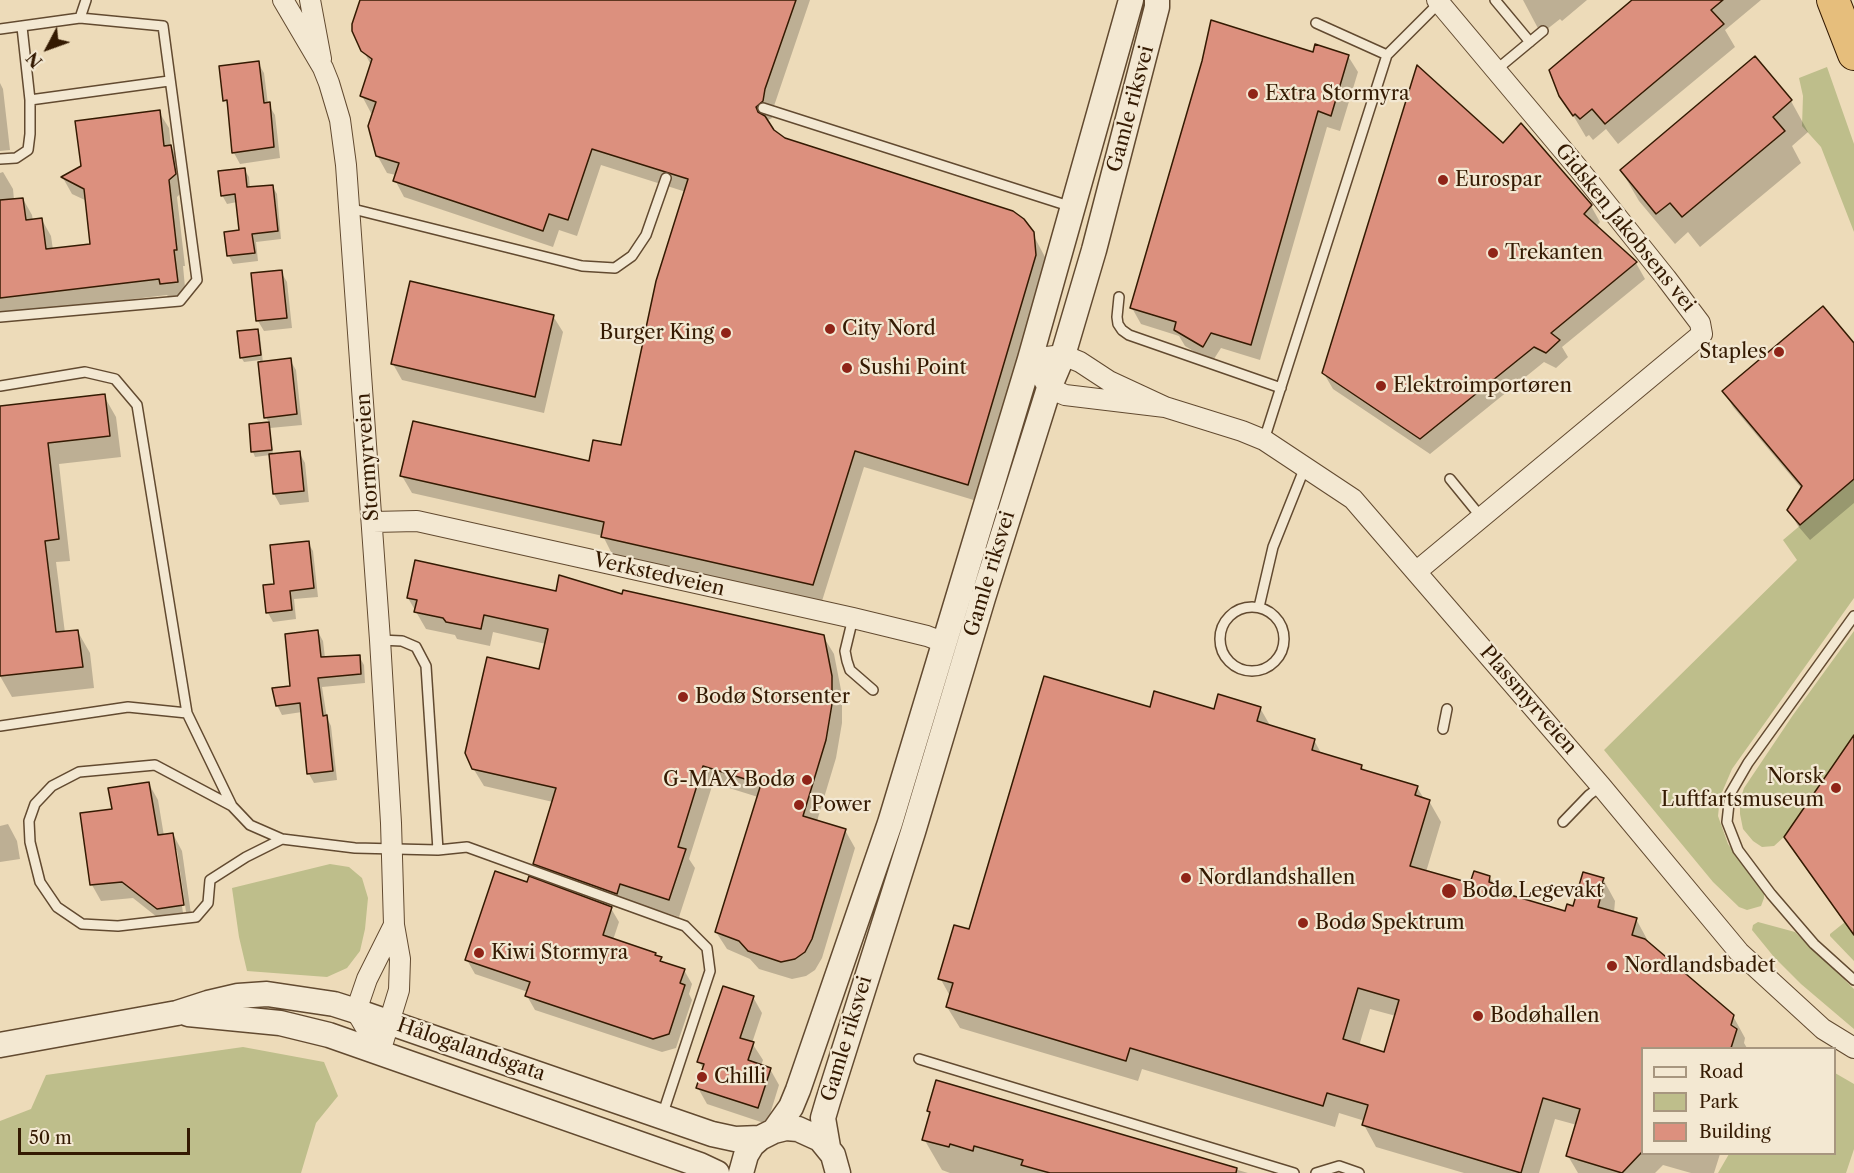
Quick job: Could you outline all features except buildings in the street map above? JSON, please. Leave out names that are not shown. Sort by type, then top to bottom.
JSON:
[{"type":"highway","points":[[1833,0],[1854,54]]},
{"type":"street","name":"Stormyrveien","points":[[283,0],[323,68]]},
{"type":"street","name":"Stormyrveien","points":[[310,0],[323,68],[340,120],[373,522],[391,823],[394,925],[400,959],[399,990],[380,1052]]},
{"type":"street","name":"Gamle riksvei","points":[[767,1134],[791,1107],[818,1037],[890,823],[1029,359],[1131,0]]},
{"type":"street","name":"Gamle riksvei","points":[[837,1164],[823,1118],[1048,388],[1063,355],[1094,250],[1157,8],[1157,0]]},
{"type":"street","name":"Gidsken Jakobsens vei","points":[[1417,571],[1702,334],[1700,323],[1678,293],[1578,168],[1438,1]]},
{"type":"street","points":[[1048,388],[1029,359],[1063,355]]},
{"type":"street","name":"Plassmyrveien","points":[[1063,355],[1080,362],[1109,381],[1165,406],[1264,440],[1353,499],[1601,786],[1738,952],[1823,1029],[1854,1048]]},
{"type":"street","name":"Plassmyrveien","points":[[1048,388],[1065,395],[1165,406]]},
{"type":"street","name":"Verkstedveien","points":[[373,522],[417,521],[853,618],[944,642]]},
{"type":"street","name":"Stormyrveien","points":[[356,1011],[367,979],[394,925]]},
{"type":"street","name":"Hålogalandsgata","points":[[0,1045],[177,1013],[238,996],[267,994],[334,1004],[712,1134],[735,1139],[798,1129],[820,1139],[837,1164]]},
{"type":"street","points":[[356,1011],[380,1052]]},
{"type":"street","name":"Hålogalandsgata","points":[[177,1013],[280,1023],[329,1035],[700,1164],[717,1173]]},
{"type":"street","points":[[741,1173],[746,1155],[767,1134]]},
{"type":"lane","points":[[80,18],[86,0]]},
{"type":"lane","points":[[1495,0],[1530,42]]},
{"type":"lane","name":"Gidsken Jakobsens vei","points":[[1264,440],[1388,55],[1438,1]]},
{"type":"lane","points":[[0,30],[80,18],[163,26],[197,280],[180,301],[0,317]]},
{"type":"lane","points":[[1316,23],[1388,55]]},
{"type":"lane","points":[[0,159],[16,158],[28,150],[30,100],[22,27]]},
{"type":"lane","points":[[1496,70],[1543,31]]},
{"type":"lane","points":[[30,100],[169,81]]},
{"type":"lane","points":[[763,108],[1072,207]]},
{"type":"lane","points":[[349,208],[582,266],[615,268],[632,256],[646,235],[666,178]]},
{"type":"lane","points":[[1119,297],[1118,324],[1129,335],[1281,388]]},
{"type":"lane","points":[[0,386],[86,372],[115,379],[137,405],[187,713],[232,806],[250,825],[282,839],[355,848],[438,850],[467,847],[685,926],[707,948],[710,971],[662,1116]]},
{"type":"lane","points":[[1259,607],[1273,547],[1305,467]]},
{"type":"lane","points":[[1450,479],[1481,518]]},
{"type":"lane","points":[[1259,607],[1269,611],[1277,618],[1282,627],[1283,648],[1278,658],[1261,670],[1242,669],[1227,660],[1222,651],[1220,630],[1232,613],[1240,608],[1259,607]]},
{"type":"lane","points":[[1854,616],[1748,763],[1730,794],[1727,822],[1738,850],[1771,894],[1814,944],[1854,980]]},
{"type":"lane","points":[[853,618],[845,651],[847,661],[850,670],[873,690]]},
{"type":"lane","points":[[380,640],[402,641],[416,646],[426,666],[438,850]]},
{"type":"lane","points":[[0,726],[128,708],[187,713]]},
{"type":"lane","points":[[1443,729],[1447,709]]},
{"type":"lane","points":[[232,806],[156,765],[79,771],[52,786],[35,804],[28,821],[30,842],[40,882],[57,907],[82,924],[118,926],[196,917],[208,903],[210,880],[246,857],[282,839]]},
{"type":"lane","points":[[1563,822],[1601,786]]},
{"type":"lane","points":[[919,1059],[1294,1173]]},
{"type":"lane","points":[[1316,1173],[1339,1166],[1359,1173]]},
{"type":"green space","points":[[1827,67],[1854,144],[1854,232],[1821,147],[1802,126],[1803,96],[1799,78]]},
{"type":"green space","points":[[1854,480],[1854,598],[1732,769],[1720,797],[1718,816],[1728,844],[1764,894],[1761,906],[1747,910],[1739,907],[1713,882],[1604,750],[1797,560],[1783,540]]},
{"type":"green space","points":[[1854,631],[1854,735],[1784,837],[1774,846],[1762,847],[1753,841],[1743,829],[1740,800],[1744,788]]},
{"type":"green space","points":[[330,864],[349,867],[362,878],[368,898],[360,951],[347,968],[327,977],[247,971],[239,937],[232,888]]},
{"type":"green space","points":[[1758,922],[1795,932],[1854,989],[1854,1029],[1801,984],[1774,957],[1752,930],[1753,925]]},
{"type":"green space","points":[[1845,922],[1854,935],[1854,961],[1830,936]]},
{"type":"green space","points":[[243,1047],[324,1062],[338,1096],[316,1123],[301,1173],[0,1173],[0,1121],[31,1109],[46,1075]]},
{"type":"green space","points":[[1836,1074],[1854,1084],[1854,1149],[1846,1173],[1718,1173],[1728,1155],[1836,1155]]},
{"type":"place","name":"Extra Stormyra","points":[[1253,94]]},
{"type":"place","name":"Eurospar","points":[[1443,180]]},
{"type":"place","name":"Trekanten","points":[[1493,253]]},
{"type":"place","name":"City Nord","points":[[830,329]]},
{"type":"place","name":"Burger King","points":[[726,333]]},
{"type":"place","name":"Staples","points":[[1779,352]]},
{"type":"place","name":"Sushi Point","points":[[847,368]]},
{"type":"place","name":"Elektroimportøren","points":[[1381,386]]},
{"type":"place","name":"Bodø Storsenter","points":[[683,697]]},
{"type":"place","name":"G-MAX Bodø","points":[[807,780]]},
{"type":"place","name":"Norsk Luftfartsmuseum","points":[[1836,788]]},
{"type":"place","name":"Power","points":[[799,805]]},
{"type":"place","name":"Nordlandshallen","points":[[1186,878]]},
{"type":"place","name":"Bodø Legevakt","points":[[1449,891]]},
{"type":"place","name":"Bodø Spektrum","points":[[1303,923]]},
{"type":"place","name":"Kiwi Stormyra","points":[[479,953]]},
{"type":"place","name":"Nordlandsbadet","points":[[1612,966]]},
{"type":"place","name":"Bodøhallen","points":[[1478,1016]]},
{"type":"place","name":"Chilli","points":[[702,1077]]}]
